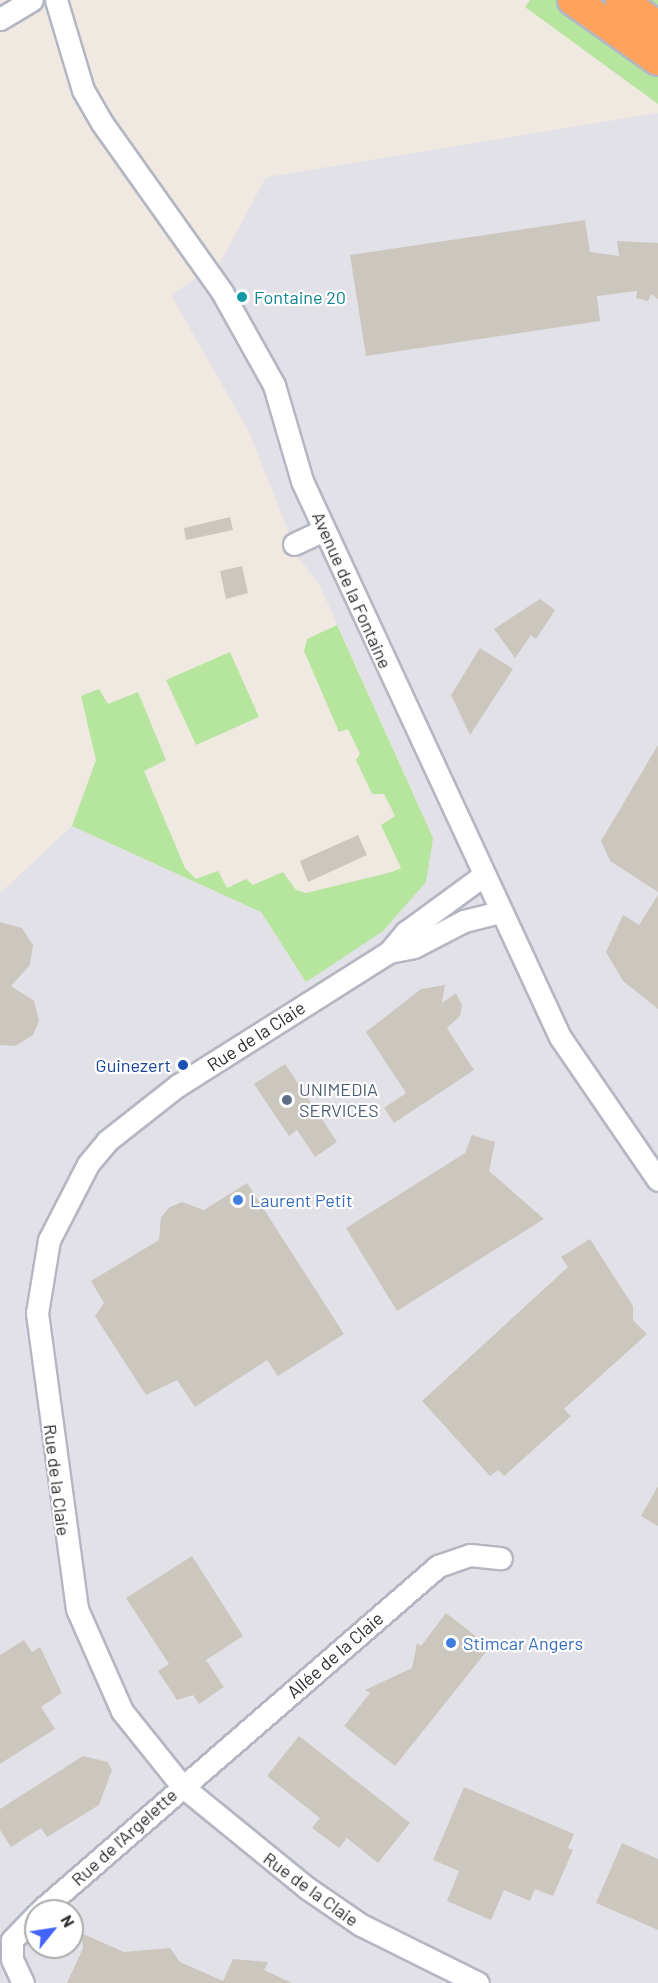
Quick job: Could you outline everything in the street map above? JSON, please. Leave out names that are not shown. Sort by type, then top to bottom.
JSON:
[{"type":"highway","points":[[573,0],[658,60]]},
{"type":"highway","points":[[621,0],[658,27]]},
{"type":"street","points":[[0,19],[32,0]]},
{"type":"street","name":"Avenue de la Fontaine","points":[[56,0],[83,90],[102,123],[222,292],[274,385],[302,481],[500,912],[560,1037],[658,1180]]},
{"type":"street","points":[[294,544],[324,531]]},
{"type":"street","name":"Rue de la Claie","points":[[478,1983],[420,1958],[342,1914],[182,1786],[122,1711],[76,1609],[39,1350],[37,1313],[50,1240],[88,1164],[139,1112],[388,952],[406,932],[484,875]]},
{"type":"street","name":"Rue de la Claie","points":[[388,952],[414,947],[464,921],[500,912]]},
{"type":"street","name":"Allée de la Claie","points":[[182,1786],[438,1566],[470,1555],[501,1558]]},
{"type":"street","name":"Rue de l'Argelette","points":[[54,1899],[182,1786]]},
{"type":"street","points":[[23,1983],[12,1959],[12,1940],[24,1928]]},
{"type":"shaded area","points":[[658,113],[658,1983],[0,1983],[0,893],[72,826],[261,912],[307,982],[433,838],[320,586],[299,558],[249,432],[171,295],[221,261],[266,177]]},
{"type":"green space","points":[[530,0],[658,0],[658,104],[525,7]]},
{"type":"green space","points":[[337,625],[433,838],[426,882],[383,931],[306,982],[261,912],[72,826],[96,760],[81,696],[99,689],[108,704],[138,692],[166,760],[144,771],[185,868],[196,879],[218,871],[227,888],[246,879],[253,885],[283,872],[296,890],[306,893],[392,872],[401,868],[381,825],[395,816],[384,794],[372,794],[356,760],[360,754],[348,729],[339,732],[304,651],[307,639]]},
{"type":"green space","points":[[230,652],[259,717],[196,745],[166,680]]},
{"type":"building","points":[[585,220],[590,252],[619,256],[617,241],[658,243],[658,299],[651,294],[648,301],[636,298],[637,291],[597,296],[600,321],[366,356],[350,255]]},
{"type":"building","points":[[230,517],[233,530],[186,540],[184,528]]},
{"type":"building","points":[[242,566],[248,593],[226,599],[220,571]]},
{"type":"building","points":[[540,599],[555,610],[536,639],[531,635],[515,658],[494,629]]},
{"type":"building","points":[[480,648],[513,669],[470,735],[451,695]]},
{"type":"building","points":[[658,745],[658,892],[610,861],[601,841]]},
{"type":"building","points":[[358,835],[367,855],[308,882],[300,861]]},
{"type":"building","points":[[658,895],[658,1009],[623,981],[606,952],[623,915],[639,925]]},
{"type":"building","points":[[0,922],[22,928],[33,945],[30,965],[11,986],[34,1001],[39,1021],[33,1035],[15,1046],[0,1045]]},
{"type":"building","points":[[445,985],[442,1003],[456,993],[462,1005],[460,1016],[447,1028],[474,1070],[394,1123],[384,1108],[406,1093],[366,1032],[421,989]]},
{"type":"building","name":"UNIMEDIA SERVICES","points":[[285,1064],[337,1142],[315,1157],[297,1130],[289,1136],[254,1084]]},
{"type":"building","points":[[472,1135],[495,1142],[489,1171],[544,1219],[397,1311],[346,1228],[465,1153]]},
{"type":"building","points":[[247,1183],[344,1334],[278,1376],[267,1360],[195,1407],[177,1380],[146,1395],[95,1316],[104,1303],[91,1281],[159,1240],[161,1217],[170,1207],[182,1202],[204,1210]]},
{"type":"building","points":[[590,1239],[633,1306],[633,1320],[647,1334],[564,1409],[571,1416],[504,1476],[498,1470],[490,1476],[422,1401],[568,1267],[561,1257]]},
{"type":"building","points":[[658,1486],[658,1526],[641,1516]]},
{"type":"building","points":[[192,1556],[243,1636],[206,1660],[224,1687],[199,1704],[193,1695],[177,1700],[158,1671],[169,1664],[126,1598]]},
{"type":"building","points":[[446,1613],[490,1647],[395,1766],[344,1726],[370,1693],[365,1690],[412,1668],[417,1643],[421,1646]]},
{"type":"building","points":[[24,1640],[32,1652],[40,1647],[62,1693],[41,1707],[55,1729],[0,1764],[0,1655]]},
{"type":"building","points":[[299,1736],[410,1823],[378,1863],[347,1838],[339,1848],[312,1828],[320,1818],[267,1776]]},
{"type":"building","points":[[83,1756],[108,1762],[112,1770],[99,1805],[47,1837],[41,1828],[11,1847],[0,1830],[0,1809]]},
{"type":"building","points":[[464,1787],[574,1834],[568,1848],[573,1850],[553,1896],[535,1889],[530,1901],[504,1890],[491,1920],[447,1901],[459,1871],[433,1860]]},
{"type":"building","points":[[622,1843],[658,1859],[658,1930],[596,1903]]},
{"type":"building","points":[[84,1934],[124,1952],[170,1948],[180,1962],[223,1981],[233,1959],[268,1962],[264,1970],[292,1983],[67,1983],[78,1959],[84,1959]]},
{"type":"place","name":"Fontaine 20","points":[[242,297]]},
{"type":"place","name":"Guinezert","points":[[183,1065]]},
{"type":"place","name":"UNIMEDIA SERVICES","points":[[287,1100]]},
{"type":"place","name":"Laurent Petit","points":[[238,1200]]},
{"type":"place","name":"Stimcar Angers","points":[[451,1643]]}]
